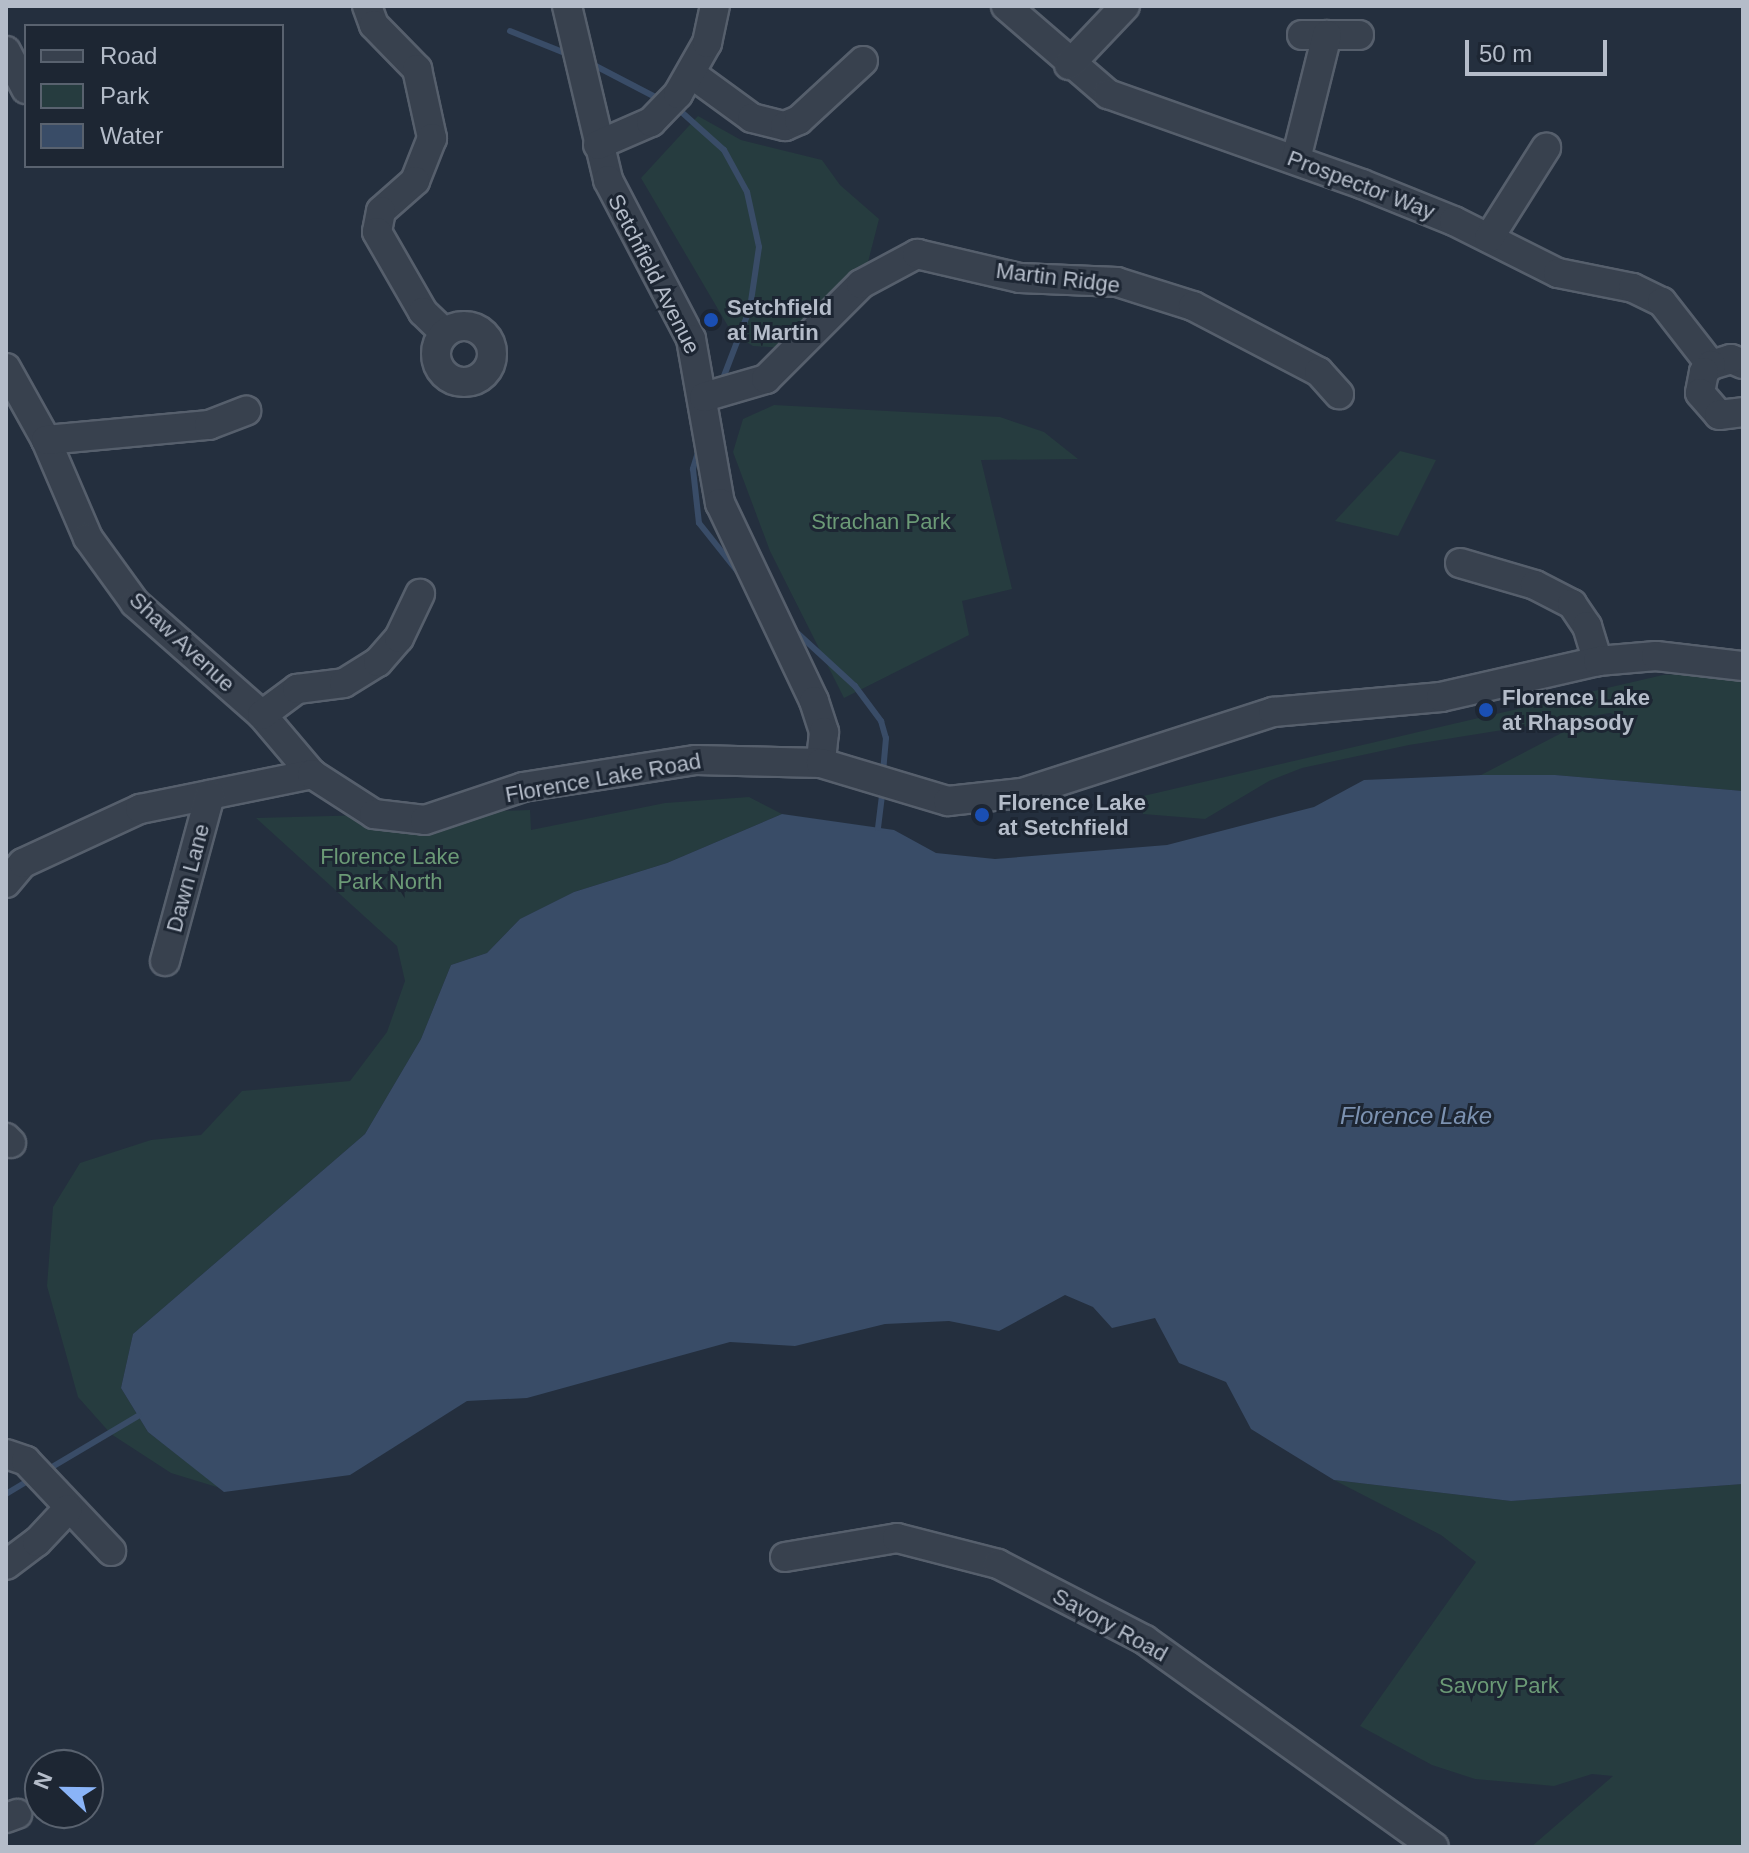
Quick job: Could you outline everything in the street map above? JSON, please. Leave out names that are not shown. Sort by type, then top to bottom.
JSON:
[{"type":"street","points":[[367,6],[374,25],[417,69],[432,138],[415,181],[381,211],[377,232],[423,312],[445,333]]},
{"type":"street","name":"Setchfield Avenue","points":[[567,6],[598,145],[618,208],[691,339],[704,397],[720,503],[814,701],[824,732],[821,763]]},
{"type":"street","points":[[598,145],[651,122],[693,75],[715,6]]},
{"type":"street","name":"Prospector Way","points":[[1006,6],[1069,65],[1108,94],[1143,110],[1296,159],[1489,238],[1558,273],[1633,288],[1662,302],[1711,365]]},
{"type":"street","points":[[1069,65],[1125,6]]},
{"type":"street","points":[[1296,159],[1314,35],[1359,35]]},
{"type":"street","points":[[6,51],[24,85]]},
{"type":"street","points":[[693,75],[752,118],[785,126],[799,120],[863,61]]},
{"type":"street","points":[[1489,238],[1546,148]]},
{"type":"street","name":"Martin Ridge","points":[[704,397],[766,379],[861,284],[917,254],[1020,278],[1117,282],[1193,306],[1319,372],[1339,394]]},
{"type":"street","points":[[1743,364],[1731,359],[1711,365],[1700,382],[1703,402],[1719,415],[1743,412]]},
{"type":"street","name":"Shaw Avenue","points":[[6,368],[46,440],[88,538],[135,603],[262,715],[312,774]]},
{"type":"street","points":[[46,440],[209,425],[246,411]]},
{"type":"street","points":[[1460,563],[1535,585],[1572,604],[1587,626],[1598,661]]},
{"type":"street","points":[[262,715],[297,689],[344,683],[378,662],[399,638],[420,594]]},
{"type":"street","name":"Florence Lake Road","points":[[312,774],[374,814],[425,820],[523,787],[696,760],[821,763],[948,801],[1022,793],[1273,712],[1441,697],[1598,661],[1656,656],[1743,666]]},
{"type":"street","points":[[6,883],[23,863],[140,809],[312,774]]},
{"type":"street","name":"Dawn Lane","points":[[165,961],[210,795]]},
{"type":"street","points":[[6,1454],[26,1461],[68,1509],[111,1551]]},
{"type":"street","points":[[6,1565],[37,1542],[68,1509]]},
{"type":"street","name":"Savory Road","points":[[785,1557],[897,1538],[998,1564],[1145,1640],[1434,1847]]},
{"type":"green space","points":[[698,116],[741,140],[822,160],[840,185],[879,219],[866,270],[783,348],[753,346],[732,333],[641,178]]},
{"type":"green space","name":"Strachan Park","points":[[774,405],[1000,417],[1044,432],[1078,459],[981,460],[1012,589],[962,601],[969,635],[844,698],[770,551],[733,452],[743,419]]},
{"type":"green space","points":[[1400,451],[1436,460],[1398,536],[1335,521]]},
{"type":"green space","points":[[1713,672],[1743,675],[1743,791],[1555,775],[1481,775],[1575,726],[1636,721],[1610,713],[1409,745],[1302,768],[1269,781],[1205,819],[1143,814],[1139,797],[1663,675]]},
{"type":"green space","name":"Florence Lake Park North","points":[[749,797],[782,814],[667,863],[574,892],[520,919],[487,953],[451,965],[421,1039],[365,1134],[133,1334],[121,1388],[148,1432],[220,1488],[171,1473],[111,1434],[78,1397],[47,1286],[53,1207],[80,1163],[151,1140],[201,1135],[242,1091],[350,1081],[387,1032],[405,981],[397,946],[256,818],[443,813],[444,829],[497,811],[530,810],[531,830],[665,803]]},
{"type":"green space","name":"Savory Park","points":[[1334,1480],[1511,1501],[1743,1484],[1743,1847],[1531,1847],[1613,1776],[1592,1774],[1554,1786],[1475,1779],[1432,1765],[1360,1726],[1476,1562],[1441,1535]]},
{"type":"water","name":"Florence Lake","points":[[1555,775],[1743,791],[1743,1484],[1511,1501],[1334,1480],[1251,1429],[1226,1382],[1179,1363],[1155,1318],[1112,1328],[1093,1307],[1065,1295],[999,1331],[949,1321],[885,1324],[795,1346],[730,1342],[527,1398],[467,1401],[350,1475],[224,1492],[148,1432],[121,1388],[133,1334],[365,1134],[421,1039],[451,965],[487,953],[520,919],[574,892],[667,863],[782,814],[894,830],[936,853],[995,859],[1167,845],[1314,807],[1364,780]]},
{"type":"waterway","points":[[510,31],[570,55]]},
{"type":"waterway","points":[[588,62],[663,101]]},
{"type":"waterway","points":[[677,108],[724,150],[747,192],[759,247],[750,308],[722,381]]},
{"type":"waterway","points":[[699,449],[693,469],[699,523],[742,577]]},
{"type":"waterway","points":[[794,630],[855,686],[881,721],[886,738],[883,775]]},
{"type":"waterway","points":[[878,828],[883,790]]},
{"type":"waterway","points":[[47,1470],[138,1416]]},
{"type":"waterway","points":[[6,1494],[34,1477]]},
{"type":"place","name":"Setchfield at Martin","points":[[711,320]]},
{"type":"place","name":"Florence Lake at Rhapsody","points":[[1486,710]]},
{"type":"place","name":"Florence Lake at Setchfield","points":[[982,815]]}]
